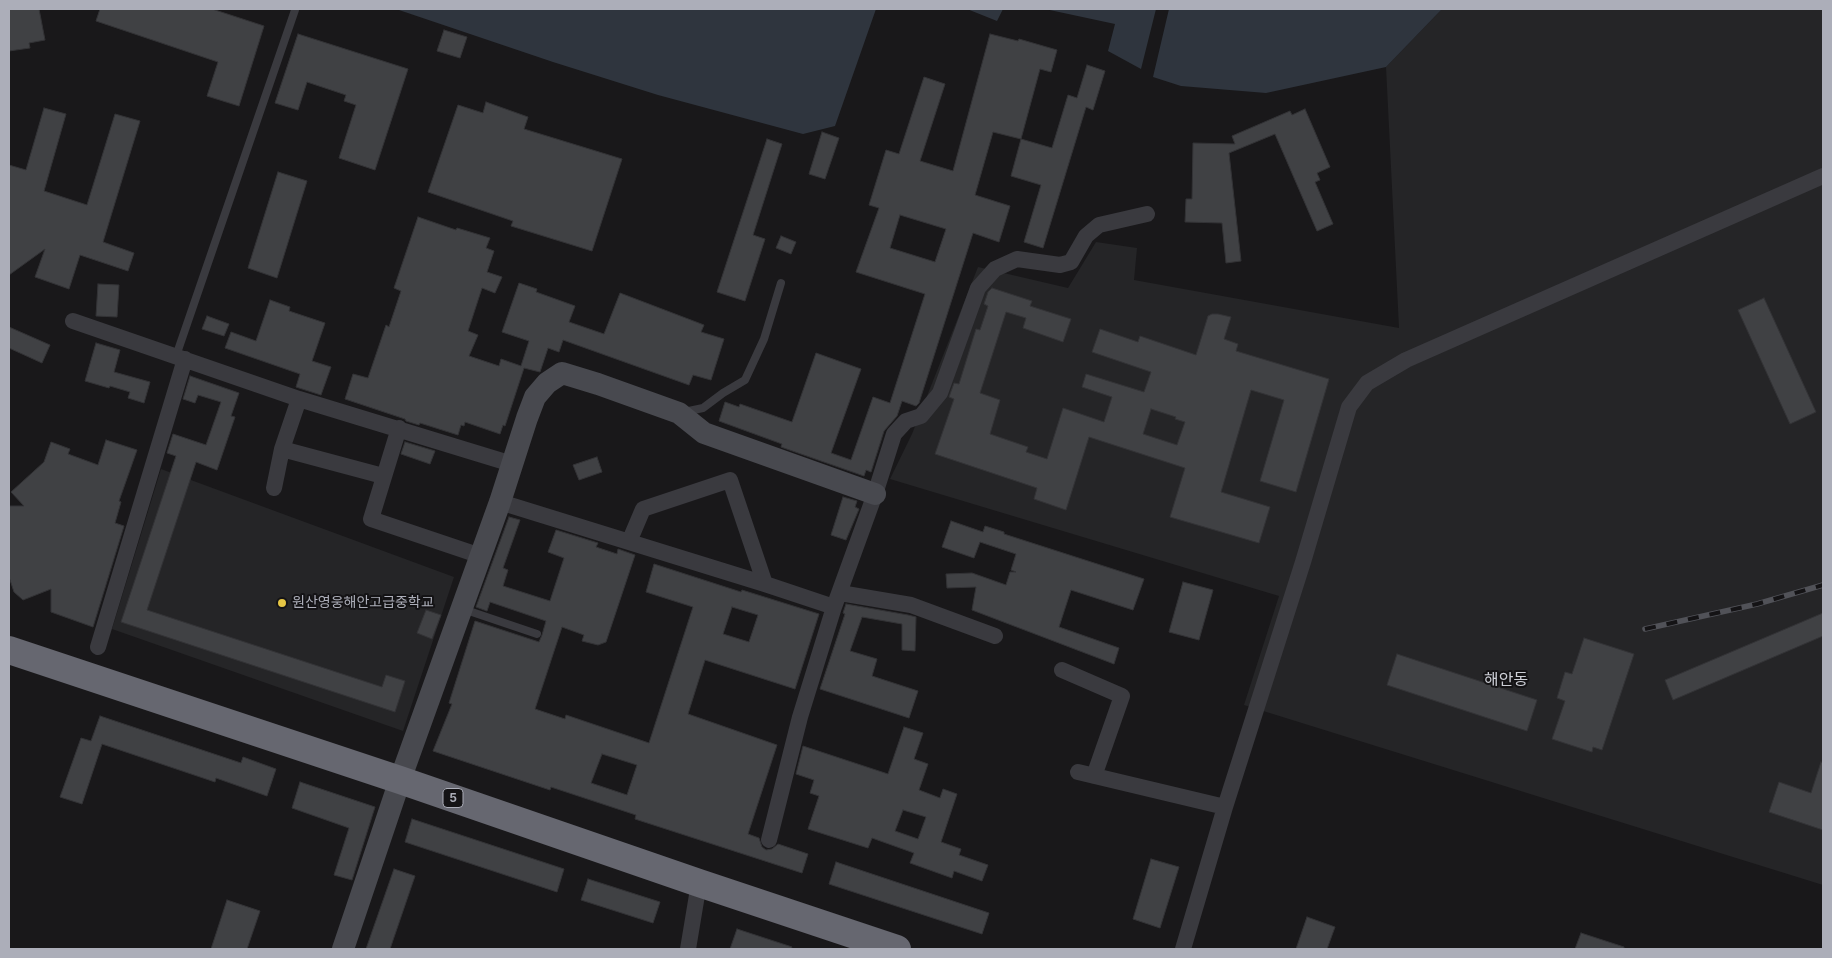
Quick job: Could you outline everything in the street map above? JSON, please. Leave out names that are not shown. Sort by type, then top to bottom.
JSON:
[{"type":"highway","name":"5","points":[[9,650],[400,780],[897,949]]},
{"type":"street","points":[[1183,949],[1225,806],[1303,562],[1349,408],[1366,383],[1406,360],[1823,176]]},
{"type":"street","points":[[769,840],[800,717],[837,600],[875,494],[894,434],[906,421],[921,416],[940,393],[978,288],[995,269],[1017,258],[1060,265],[1071,262],[1086,236],[1099,225],[1147,214]]},
{"type":"street","points":[[73,321],[299,399],[512,464]]},
{"type":"street","points":[[98,647],[180,358]]},
{"type":"street","points":[[344,949],[400,780],[481,556],[535,397],[547,383],[562,373],[679,413],[704,432],[875,494]]},
{"type":"street","points":[[274,488],[282,449],[299,399]]},
{"type":"street","points":[[399,428],[371,519],[481,556]]},
{"type":"street","points":[[282,449],[383,476]]},
{"type":"street","points":[[630,542],[643,509],[730,480],[765,584]]},
{"type":"street","points":[[500,502],[765,584],[837,600],[911,605],[995,636]]},
{"type":"street","points":[[1062,670],[1122,696],[1086,774],[1225,806]]},
{"type":"street","points":[[690,949],[700,883]]},
{"type":"lane","points":[[180,358],[295,10]]},
{"type":"lane","points":[[679,413],[703,408],[745,380],[764,339],[781,283]]},
{"type":"lane","points":[[462,609],[537,634]]},
{"type":"shaded area","points":[[396,9],[876,9],[835,126],[803,134],[658,95]]},
{"type":"shaded area","points":[[967,9],[1003,9],[997,21]]},
{"type":"shaded area","points":[[1045,9],[1156,9],[1141,69],[1108,51],[1115,24]]},
{"type":"shaded area","points":[[1169,9],[1442,9],[1386,67],[1266,93],[1181,86],[1153,77]]},
{"type":"shaded area","points":[[1442,9],[1823,9],[1823,885],[1244,705],[1279,596],[890,479],[912,434],[978,267],[1068,288],[1096,242],[1137,248],[1134,280],[1399,328],[1386,67]]},
{"type":"shaded area","name":"원산영웅해안고급중학교","points":[[161,469],[454,577],[403,731],[112,629]]},
{"type":"building","points":[[9,9],[39,9],[45,40],[29,43],[30,48],[9,51]]},
{"type":"building","points":[[100,9],[212,9],[264,26],[239,106],[207,96],[218,62],[96,21]]},
{"type":"building","points":[[444,30],[467,37],[460,58],[437,51]]},
{"type":"building","points":[[298,34],[408,69],[375,170],[339,158],[356,105],[344,101],[346,95],[307,82],[298,110],[275,103]]},
{"type":"building","points":[[990,34],[1018,41],[1019,39],[1057,50],[1051,72],[1040,69],[1021,139],[993,132],[975,195],[1010,206],[999,242],[973,233],[919,403],[916,406],[902,401],[897,416],[884,431],[871,472],[866,470],[864,476],[781,447],[782,444],[719,421],[725,402],[739,407],[740,404],[792,422],[816,353],[861,369],[831,453],[851,460],[873,397],[890,403],[925,294],[856,272],[879,208],[869,205],[886,150],[899,154],[924,77],[945,84],[920,161],[953,171]],"holes":[[[900,215],[946,229],[935,262],[890,248]]]},
{"type":"building","points":[[1087,65],[1105,71],[1093,110],[1086,107],[1043,248],[1024,242],[1041,185],[1011,176],[1021,139],[1052,148],[1068,95],[1077,98]]},
{"type":"building","points":[[486,102],[528,117],[524,129],[622,159],[592,251],[511,226],[513,221],[428,192],[458,105],[483,113]]},
{"type":"building","points":[[44,108],[66,114],[44,191],[87,205],[115,114],[140,121],[103,242],[134,253],[128,271],[80,255],[69,289],[35,277],[45,249],[9,275],[9,165],[26,170]]},
{"type":"building","points":[[1305,109],[1330,167],[1317,173],[1320,180],[1315,182],[1333,224],[1317,231],[1275,134],[1229,153],[1241,261],[1226,263],[1222,223],[1185,222],[1186,199],[1192,199],[1193,143],[1235,144],[1232,136],[1290,111],[1292,115]]},
{"type":"building","points":[[822,132],[839,138],[825,179],[809,174]]},
{"type":"building","points":[[767,139],[782,144],[753,235],[765,239],[745,301],[717,292]]},
{"type":"building","points":[[278,172],[307,181],[277,278],[248,268]]},
{"type":"building","points":[[418,217],[456,230],[457,228],[490,238],[486,248],[494,251],[487,272],[502,277],[495,293],[482,288],[468,331],[478,335],[469,356],[499,366],[501,359],[521,366],[529,341],[502,332],[519,283],[537,289],[536,292],[575,306],[569,322],[604,334],[620,293],[704,325],[701,332],[724,339],[711,380],[693,375],[689,385],[563,340],[559,352],[548,348],[540,372],[524,368],[505,426],[503,425],[500,434],[465,422],[464,426],[461,425],[458,435],[420,423],[419,425],[406,421],[405,419],[345,399],[353,374],[368,378],[386,325],[389,327],[401,291],[394,288]]},
{"type":"building","points":[[781,236],[796,242],[791,254],[776,248]]},
{"type":"building","points":[[98,284],[119,285],[117,317],[96,316]]},
{"type":"building","points":[[992,288],[1032,301],[1030,306],[1071,319],[1063,342],[1023,328],[1026,318],[1006,312],[980,393],[1000,400],[990,434],[1028,447],[1026,452],[1047,459],[1063,408],[1104,422],[1112,397],[1082,387],[1086,374],[1144,392],[1151,372],[1092,352],[1100,329],[1138,342],[1140,336],[1196,355],[1208,316],[1218,314],[1231,317],[1224,339],[1238,344],[1236,351],[1329,379],[1296,492],[1260,481],[1284,400],[1251,390],[1221,492],[1270,507],[1259,543],[1170,517],[1185,468],[1089,437],[1066,510],[1034,499],[1037,488],[935,454],[954,399],[949,397],[954,383],[959,384],[976,329],[980,330],[988,306],[984,304],[988,292]],"holes":[[[1151,409],[1176,417],[1175,419],[1185,422],[1177,445],[1143,434]]]},
{"type":"building","points":[[1764,298],[1816,412],[1790,424],[1738,310]]},
{"type":"building","points":[[270,300],[290,307],[289,311],[325,323],[312,361],[331,367],[321,395],[296,387],[300,374],[225,348],[231,332],[256,341]]},
{"type":"building","points":[[207,316],[229,324],[224,336],[202,329]]},
{"type":"building","points":[[9,327],[50,345],[42,363],[9,348]]},
{"type":"building","points":[[96,343],[120,350],[114,372],[150,382],[144,403],[128,398],[130,392],[85,381]]},
{"type":"building","points":[[190,376],[239,393],[231,416],[235,417],[217,470],[196,462],[147,610],[382,687],[386,675],[405,681],[395,712],[121,622],[176,456],[167,453],[173,434],[206,445],[221,402],[198,395],[195,403],[183,399]]},
{"type":"building","points":[[106,440],[137,450],[119,501],[121,502],[115,523],[124,526],[93,627],[51,612],[51,589],[23,600],[14,592],[9,577],[9,506],[24,506],[11,492],[44,462],[51,442],[70,449],[68,454],[98,465]]},
{"type":"building","points":[[405,442],[435,451],[430,464],[401,454]]},
{"type":"building","points":[[597,457],[602,472],[579,480],[573,465]]},
{"type":"building","points":[[843,497],[857,501],[855,507],[859,509],[846,540],[831,535]]},
{"type":"building","points":[[509,517],[520,520],[503,568],[508,570],[503,586],[550,601],[564,558],[548,552],[556,530],[598,543],[596,547],[617,554],[618,549],[635,555],[606,642],[598,645],[582,641],[584,635],[562,627],[535,709],[565,719],[566,715],[649,743],[693,607],[646,592],[654,564],[741,592],[742,590],[819,614],[795,689],[705,660],[688,714],[777,745],[748,834],[759,838],[762,847],[766,850],[772,849],[778,844],[808,854],[802,873],[635,819],[636,815],[551,787],[550,790],[433,751],[452,704],[449,703],[475,621],[539,642],[546,621],[490,602],[487,611],[476,607]],"holes":[[[732,607],[758,615],[749,642],[723,634]],[[602,754],[637,765],[627,795],[591,783]]]},
{"type":"building","points":[[951,521],[983,532],[985,526],[1004,532],[1004,534],[1144,579],[1133,610],[1071,590],[1059,627],[1119,648],[1114,664],[972,610],[976,587],[947,588],[946,574],[972,573],[1006,585],[1010,572],[1016,572],[1011,570],[1016,554],[980,542],[974,558],[942,547]]},
{"type":"building","points":[[1183,582],[1213,590],[1199,640],[1169,632]]},
{"type":"building","points":[[846,604],[916,617],[915,651],[902,650],[902,624],[862,617],[850,651],[877,659],[872,676],[918,691],[909,718],[820,689],[845,614],[843,613]]},
{"type":"building","points":[[426,610],[441,615],[432,639],[417,633]]},
{"type":"building","points":[[1823,613],[1823,636],[1673,700],[1665,680]]},
{"type":"building","points":[[1584,638],[1634,654],[1602,750],[1593,747],[1592,752],[1552,739],[1565,701],[1557,698],[1565,672],[1572,674]]},
{"type":"building","points":[[1397,654],[1537,700],[1527,731],[1387,685]]},
{"type":"building","points":[[100,716],[241,763],[243,757],[276,769],[267,796],[216,778],[215,782],[102,744],[82,804],[60,797],[81,738],[91,741]]},
{"type":"building","points":[[904,727],[923,733],[914,759],[928,764],[919,790],[940,798],[943,789],[957,794],[941,842],[961,849],[959,855],[988,865],[982,881],[954,871],[952,878],[910,863],[914,853],[872,838],[868,848],[808,829],[819,796],[810,793],[814,780],[796,774],[803,746],[888,774]],"holes":[[[903,810],[926,817],[918,839],[895,831]]]},
{"type":"building","points":[[1821,762],[1823,763],[1823,830],[1769,812],[1779,782],[1811,793]]},
{"type":"building","points":[[300,782],[375,807],[352,880],[334,875],[349,828],[292,808]]},
{"type":"building","points":[[412,819],[564,869],[557,892],[405,842]]},
{"type":"building","points":[[1151,859],[1179,867],[1160,928],[1133,919]]},
{"type":"building","points":[[836,862],[989,913],[982,934],[829,884]]},
{"type":"building","points":[[394,869],[415,876],[390,949],[366,949]]},
{"type":"building","points":[[588,879],[660,902],[653,923],[581,900]]},
{"type":"building","points":[[227,900],[260,911],[247,949],[211,949]]},
{"type":"building","points":[[1307,917],[1335,927],[1327,949],[1296,949]]},
{"type":"building","points":[[737,929],[792,947],[791,949],[730,949]]},
{"type":"building","points":[[1581,933],[1624,947],[1624,949],[1575,949]]},
{"type":"railway","points":[[1645,629],[1757,604],[1823,585]]},
{"type":"place","name":"원산영웅해안고급중학교","points":[[282,603]]},
{"type":"district","name":"해안동","points":[[1506,680]]}]
